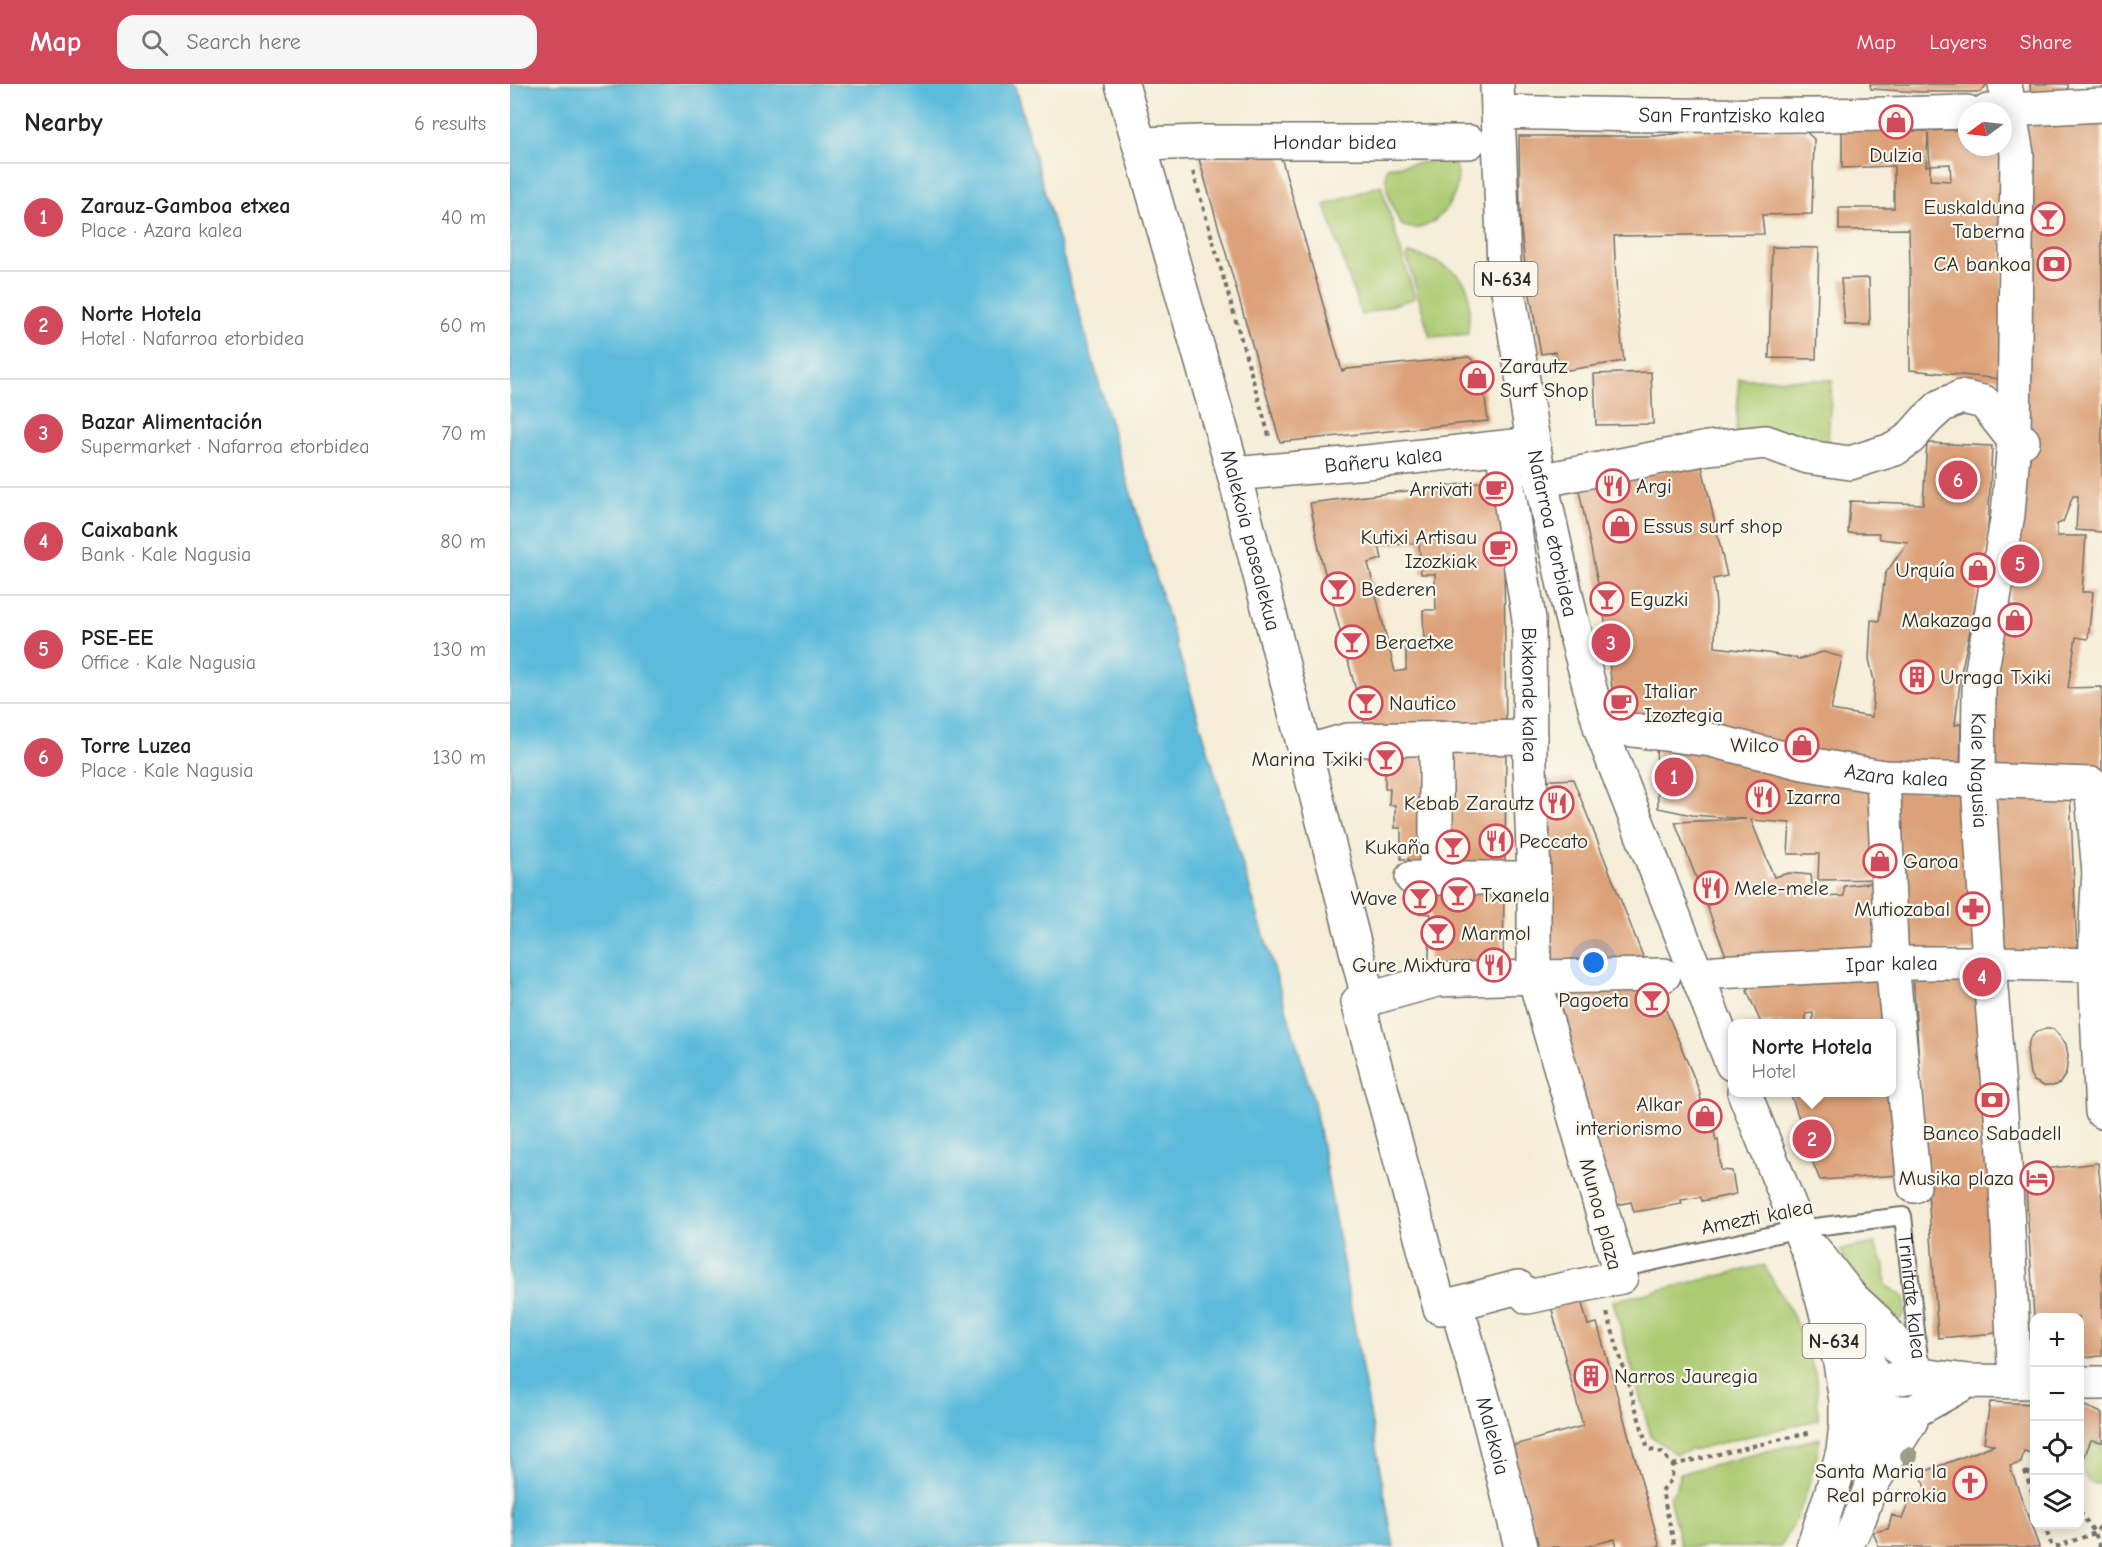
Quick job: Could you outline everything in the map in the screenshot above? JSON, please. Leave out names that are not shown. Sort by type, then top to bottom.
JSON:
[{"type":"main road","name":"Malekoia pasealekua","points":[[1122,84],[1234,474],[1369,1001]]},
{"type":"main road","name":"San Frantzisko kalea","points":[[1497,98],[1741,115],[1958,112]]},
{"type":"main road","name":"Nafarroa etorbidea","points":[[1497,98],[1504,266],[1518,446],[1571,617],[1601,730],[1728,1054]]},
{"type":"main road","points":[[2012,102],[2102,105]]},
{"type":"main road","name":"Hondar bidea","points":[[1202,142],[1199,122],[1425,118]]},
{"type":"main road","name":"Hondar bidea","points":[[1138,144],[1469,142]]},
{"type":"main road","name":"Kale Nagusia","points":[[2012,148],[2017,166],[2023,441],[2008,514],[1979,688],[1978,781],[1989,963],[2024,1372]]},
{"type":"main road","points":[[1559,477],[1708,448],[1766,442],[1808,458],[1850,463],[1895,449],[1910,438],[1941,406],[1961,397],[1984,402],[2023,441]]},
{"type":"main road","name":"Bañeru kalea","points":[[1234,474],[1518,446]]},
{"type":"main road","name":"Bixkonde kalea","points":[[1518,446],[1529,619],[1534,977]]},
{"type":"main road","name":"Azara kalea","points":[[1616,728],[1711,740],[1803,763],[1883,777],[2091,784],[2100,872]]},
{"type":"main road","points":[[1305,752],[1347,740],[1530,736]]},
{"type":"main road","points":[[1436,738],[1424,878],[1534,878]]},
{"type":"main road","points":[[1883,777],[1892,963],[1914,1186]]},
{"type":"main road","points":[[2100,872],[2098,965],[2102,1112]]},
{"type":"main road","name":"Ipar kalea","points":[[1716,972],[1892,963],[2098,965]]},
{"type":"main road","points":[[1369,1001],[1437,980],[1664,975]]},
{"type":"main road","name":"Munoa plaza","points":[[1369,1001],[1358,1002],[1440,1308],[1518,1287],[1528,1297],[1609,1276],[1621,1277],[1534,977]]},
{"type":"main road","name":"N-634","points":[[1746,1097],[1811,1259],[1840,1362],[1846,1401],[1831,1428],[1843,1451],[1813,1547]]},
{"type":"main road","name":"N-634","points":[[1799,1229],[1850,1296],[1873,1379],[1871,1397],[1875,1424],[1871,1485],[1846,1547]]},
{"type":"main road","points":[[1811,1259],[1832,1298],[1858,1381],[1883,1412],[1913,1412],[1968,1382],[2024,1372]]},
{"type":"main road","points":[[1850,1296],[1877,1321],[1921,1375]]},
{"type":"main road","name":"Malekoia","points":[[1462,1324],[1521,1547]]},
{"type":"main road","points":[[1831,1428],[1871,1397],[1881,1381],[1921,1375],[1968,1382]]},
{"type":"main road","points":[[2084,1383],[2102,1383]]},
{"type":"main road","points":[[1871,1485],[1911,1421],[1913,1412]]},
{"type":"lane","name":"Amezti kalea","points":[[1609,1276],[1799,1229],[1904,1216]]},
{"type":"lane","name":"Trinitate kalea","points":[[1904,1216],[1921,1375],[1913,1412]]},
{"type":"path","points":[[1196,184],[1271,443]]},
{"type":"path","points":[[1609,1276],[1648,1449],[1662,1452],[1673,1465],[1672,1479],[1662,1491],[1675,1547]]},
{"type":"path","points":[[1673,1465],[1831,1428]]},
{"type":"path","points":[[2030,1474],[2025,1472],[2030,1486]]},
{"type":"path","points":[[2084,1519],[2095,1533],[2100,1547]]},
{"type":"path","points":[[2046,1529],[2054,1547],[2095,1533],[2102,1524]]},
{"type":"green space","points":[[1434,161],[1453,162],[1457,170],[1456,189],[1452,199],[1447,208],[1433,222],[1419,228],[1401,225],[1387,189],[1387,167]]},
{"type":"green space","points":[[1381,185],[1415,298],[1361,315],[1325,205]]},
{"type":"green space","points":[[1409,253],[1444,266],[1460,277],[1468,291],[1468,334],[1430,337],[1407,257]]},
{"type":"green space","points":[[1739,379],[1832,380],[1828,442],[1736,436]]},
{"type":"green space","points":[[1874,1243],[1885,1266],[1886,1285],[1905,1298],[1905,1313],[1899,1321],[1891,1319],[1854,1276],[1840,1250]]},
{"type":"green space","points":[[1764,1265],[1793,1316],[1817,1378],[1818,1420],[1675,1454],[1651,1436],[1613,1301]]},
{"type":"green space","points":[[1820,1438],[1806,1495],[1780,1547],[1681,1547],[1669,1497],[1675,1491],[1680,1473]]},
{"type":"green space","points":[[2091,1440],[2102,1442],[2102,1480],[2095,1484],[2088,1481],[2084,1474],[2084,1457]]},
{"type":"water","points":[[510,84],[1014,84],[1120,457],[1314,1102],[1394,1547],[510,1547]]},
{"type":"building","points":[[1870,84],[1987,84],[1981,92],[1920,92],[1871,89]]},
{"type":"building","points":[[2030,84],[2068,84],[2068,96],[2031,98]]},
{"type":"building","points":[[2102,118],[2102,532],[2076,530],[2078,496],[2073,496],[2063,522],[2057,524],[2057,536],[2086,536],[2082,592],[2093,592],[2088,639],[2076,637],[2068,688],[2102,687],[2102,775],[1991,771],[1996,625],[2008,626],[2018,460],[2030,459],[2033,426],[2020,425],[2025,126]]},
{"type":"building","points":[[1958,129],[1958,156],[2003,156],[2002,379],[1910,370],[1909,229],[1839,230],[1839,208],[1894,208],[1894,166],[1842,168],[1842,130]],"holes":[[[1928,133],[1930,165],[1926,166]],[[1950,164],[1951,181],[1930,180],[1930,165]]]},
{"type":"building","points":[[1804,130],[1814,139],[1812,214],[1762,215],[1764,234],[1614,236],[1617,303],[1624,361],[1562,371],[1555,352],[1541,354],[1526,274],[1520,221],[1519,136],[1655,136],[1702,131]]},
{"type":"building","points":[[1280,153],[1342,371],[1469,357],[1481,368],[1488,421],[1280,442],[1199,159]]},
{"type":"building","points":[[1772,247],[1819,248],[1816,359],[1769,358]]},
{"type":"building","points":[[1869,278],[1870,325],[1845,325],[1841,279]]},
{"type":"building","points":[[1651,372],[1653,424],[1596,425],[1594,374]]},
{"type":"building","points":[[1927,443],[1992,446],[1987,549],[1961,673],[1955,725],[1961,724],[1960,771],[1873,766],[1615,717],[1604,613],[1579,490],[1701,462],[1727,576],[1713,579],[1716,604],[1715,647],[1800,659],[1823,652],[1842,657],[1831,710],[1872,717],[1874,681],[1869,659],[1871,620],[1879,621],[1885,574],[1908,542],[1880,539],[1879,533],[1848,533],[1850,501],[1923,504]]},
{"type":"building","points":[[1503,479],[1506,729],[1367,733],[1320,554],[1310,503]],"holes":[[[1419,542],[1421,574],[1435,574],[1436,610],[1423,610],[1424,643],[1406,644],[1406,670],[1395,672],[1368,563],[1382,559],[1379,546]]]},
{"type":"building","points":[[1443,743],[1506,744],[1505,872],[1442,874]]},
{"type":"building","points":[[1656,743],[1883,777],[1888,879],[1818,880],[1819,854],[1788,854],[1790,823],[1751,820],[1774,877],[1789,873],[1811,875],[1813,897],[1844,896],[1844,886],[1879,882],[1891,956],[1729,964],[1675,822],[1746,819],[1692,815],[1658,808]]},
{"type":"building","points":[[1425,745],[1426,874],[1409,875],[1409,859],[1401,859],[1401,828],[1395,828],[1395,805],[1389,805],[1390,789],[1385,789],[1385,768],[1380,768],[1381,746]]},
{"type":"building","points":[[1573,779],[1644,959],[1542,963],[1538,781]]},
{"type":"building","points":[[1968,790],[1978,950],[1902,955],[1893,791]]},
{"type":"building","points":[[1986,792],[2070,792],[2077,951],[2000,952]]},
{"type":"building","points":[[1504,886],[1503,973],[1428,975],[1431,914],[1417,913],[1417,888]]},
{"type":"building","points":[[1988,969],[2009,1332],[1938,1338],[1913,974]]},
{"type":"building","points":[[1887,976],[1891,1019],[1813,1019],[1813,1013],[1806,1014],[1806,1019],[1759,1019],[1747,991],[1752,984]]},
{"type":"building","points":[[1658,991],[1699,1090],[1702,1105],[1705,1104],[1708,1118],[1712,1118],[1716,1141],[1718,1139],[1721,1170],[1732,1171],[1736,1194],[1702,1201],[1701,1197],[1681,1200],[1682,1204],[1634,1212],[1631,1202],[1617,1205],[1580,1112],[1557,998],[1562,993]]},
{"type":"building","points":[[2053,1029],[2059,1035],[2066,1044],[2068,1056],[2066,1074],[2060,1083],[2053,1086],[2044,1086],[2034,1081],[2030,1074],[2028,1060],[2027,1049],[2030,1039],[2036,1032]]},
{"type":"building","points":[[1792,1097],[1893,1097],[1901,1175],[1820,1180],[1797,1124],[1801,1124]]},
{"type":"building","points":[[2098,1163],[2102,1200],[2102,1356],[2084,1358],[2084,1313],[2034,1313],[2025,1171]]},
{"type":"building","name":"Narros Jauregia","points":[[1579,1293],[1588,1325],[1597,1323],[1660,1547],[1617,1547],[1615,1539],[1585,1547],[1539,1547],[1511,1446],[1583,1426],[1550,1302]]},
{"type":"building","name":"Santa Maria la Real parrokia","points":[[1990,1402],[2030,1404],[2030,1453],[2024,1451],[2021,1463],[2010,1466],[2030,1522],[2030,1529],[2033,1529],[2039,1547],[1879,1547],[1873,1532],[1888,1529],[1892,1515],[1902,1519],[1910,1499],[1926,1493],[1921,1473],[1994,1445],[1984,1442]]},
{"type":"building","points":[[2084,1406],[2102,1413],[2102,1442],[2091,1440],[2084,1458]]},
{"type":"place","name":"Dulzia","points":[[1896,122]]},
{"type":"place","name":"Euskalduna Taberna","points":[[2048,219]]},
{"type":"place","name":"CA bankoa","points":[[2054,264]]},
{"type":"place","name":"Zarautz Surf Shop","points":[[1477,378]]},
{"type":"place","name":"Torre Luzea","points":[[1958,480]]},
{"type":"place","name":"Argi","points":[[1613,486]]},
{"type":"place","name":"Arrivati","points":[[1496,489]]},
{"type":"place","name":"Essus surf shop","points":[[1620,526]]},
{"type":"place","name":"Kutixi Artisau Izozkiak","points":[[1500,549]]},
{"type":"place","name":"PSE-EE","points":[[2020,564]]},
{"type":"place","name":"Urquía","points":[[1978,570]]},
{"type":"place","name":"Bederen","points":[[1338,589]]},
{"type":"place","name":"Eguzki","points":[[1607,599]]},
{"type":"place","name":"Makazaga","points":[[2015,620]]},
{"type":"place","name":"Beraetxe","points":[[1352,642]]},
{"type":"place","name":"Bazar Alimentación","points":[[1611,643]]},
{"type":"place","name":"Urraga Txiki","points":[[1917,677]]},
{"type":"place","name":"Nautico","points":[[1366,703]]},
{"type":"place","name":"Italiar Izoztegia","points":[[1621,703]]},
{"type":"place","name":"Wilco","points":[[1802,745]]},
{"type":"place","name":"Marina Txiki","points":[[1386,759]]},
{"type":"place","name":"Zarauz-Gamboa etxea","points":[[1674,777]]},
{"type":"place","name":"Izarra","points":[[1763,797]]},
{"type":"place","name":"Kebab Zarautz","points":[[1557,803]]},
{"type":"place","name":"Peccato","points":[[1496,841]]},
{"type":"place","name":"Kukaña","points":[[1453,847]]},
{"type":"place","name":"Garoa","points":[[1880,861]]},
{"type":"place","name":"Mele-mele","points":[[1711,888]]},
{"type":"place","name":"Txanela","points":[[1458,895]]},
{"type":"place","name":"Wave","points":[[1420,898]]},
{"type":"place","name":"Mutiozabal","points":[[1973,909]]},
{"type":"place","name":"Marmol","points":[[1438,933]]},
{"type":"place","name":"Gure Mixtura","points":[[1494,965]]},
{"type":"place","name":"Caixabank","points":[[1982,977]]},
{"type":"place","name":"Pagoeta","points":[[1652,1000]]},
{"type":"place","name":"Banco Sabadell","points":[[1992,1100]]},
{"type":"place","name":"Alkar interiorismo","points":[[1705,1116]]},
{"type":"place","name":"Norte Hotela","points":[[1812,1139]]},
{"type":"place","name":"Musika plaza","points":[[2037,1178]]},
{"type":"place","name":"Narros Jauregia","points":[[1591,1376]]},
{"type":"place","name":"Santa Maria la Real parrokia","points":[[1970,1483]]}]
